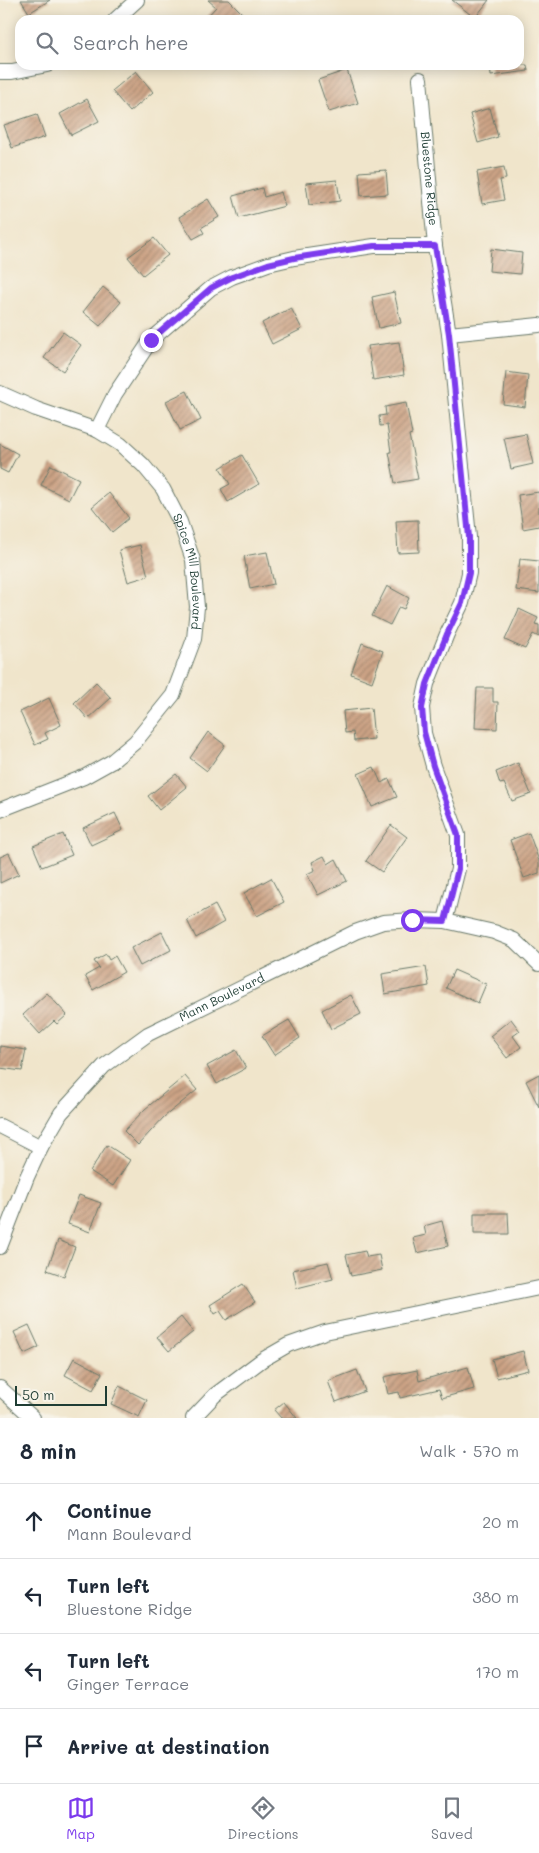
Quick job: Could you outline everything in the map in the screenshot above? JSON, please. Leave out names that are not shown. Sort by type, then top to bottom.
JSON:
[{"type":"street","points":[[120,15],[137,0]]},
{"type":"street","points":[[0,72],[22,70]]},
{"type":"street","name":"Bluestone Ridge","points":[[420,79],[435,246],[449,334],[469,537],[469,573],[462,603],[427,684],[422,708],[424,732],[433,766],[458,835],[458,869],[445,921]]},
{"type":"street","points":[[97,430],[115,394],[151,340],[211,288],[232,277],[268,264],[294,258],[374,246],[435,246]]},
{"type":"street","points":[[449,334],[539,326]]},
{"type":"street","name":"Spice Mill Boulevard","points":[[0,393],[36,409],[97,430],[120,444],[143,465],[163,489],[180,522],[193,560],[197,607],[194,639],[173,695],[135,742],[111,762],[84,777],[0,810]]},
{"type":"street","name":"Mann Boulevard","points":[[0,1247],[27,1177],[60,1113],[104,1066],[148,1034],[355,932],[383,922],[412,920],[445,921],[494,932],[514,940],[539,964]]},
{"type":"street","points":[[0,1126],[41,1147]]},
{"type":"street","points":[[193,1418],[215,1395],[262,1360],[288,1345],[325,1332],[539,1288]]},
{"type":"street","points":[[0,1388],[33,1418]]},
{"type":"building","points":[[21,0],[50,0],[29,13]]},
{"type":"building","points":[[208,0],[229,0],[242,13],[240,15],[209,15],[216,7]]},
{"type":"building","points":[[452,0],[489,0],[477,15],[471,15]]},
{"type":"building","points":[[524,65],[527,65],[528,71],[491,76],[490,70],[524,70]]},
{"type":"building","points":[[347,70],[358,103],[329,112],[318,80]]},
{"type":"building","points":[[136,71],[153,92],[130,112],[112,91]]},
{"type":"building","points":[[87,99],[99,121],[71,135],[60,114]]},
{"type":"building","points":[[490,108],[498,137],[478,143],[470,114]]},
{"type":"building","points":[[37,114],[45,137],[12,148],[4,125]]},
{"type":"building","points":[[504,167],[506,179],[500,180],[504,200],[482,204],[477,172]]},
{"type":"building","points":[[386,170],[388,194],[361,196],[359,172]]},
{"type":"building","points":[[337,180],[340,201],[309,205],[306,183]]},
{"type":"building","points":[[262,188],[264,197],[281,192],[285,206],[239,218],[233,196]]},
{"type":"building","points":[[208,199],[219,217],[201,228],[204,233],[193,239],[179,217]]},
{"type":"building","points":[[154,238],[168,255],[143,275],[128,257]]},
{"type":"building","points":[[491,249],[522,253],[520,274],[489,271]]},
{"type":"building","points":[[103,287],[121,302],[100,326],[83,312]]},
{"type":"building","points":[[394,292],[401,323],[379,328],[372,297]]},
{"type":"building","points":[[291,308],[302,329],[272,344],[262,323]]},
{"type":"building","points":[[63,332],[81,345],[63,371],[44,358]]},
{"type":"building","points":[[399,342],[404,375],[373,380],[368,346]]},
{"type":"building","points":[[506,372],[528,375],[525,407],[503,404]]},
{"type":"building","points":[[187,391],[201,420],[180,430],[166,401]]},
{"type":"building","points":[[406,403],[412,434],[409,435],[418,479],[395,483],[389,452],[391,452],[387,425],[380,426],[379,416],[386,415],[385,407]]},
{"type":"building","points":[[526,434],[533,464],[511,469],[504,438]]},
{"type":"building","points":[[0,444],[18,454],[8,473],[0,469]]},
{"type":"building","points":[[242,455],[259,484],[228,502],[221,489],[230,484],[220,468]]},
{"type":"building","points":[[51,465],[79,479],[69,499],[41,485]]},
{"type":"building","points":[[539,492],[539,526],[523,529],[518,495]]},
{"type":"building","points":[[109,493],[129,518],[112,532],[92,507]]},
{"type":"building","points":[[418,520],[419,552],[398,553],[396,521]]},
{"type":"building","points":[[140,545],[148,576],[128,582],[119,550]]},
{"type":"building","points":[[267,552],[274,584],[250,589],[244,556]]},
{"type":"building","points":[[520,559],[539,561],[539,593],[516,590]]},
{"type":"building","points":[[387,586],[409,598],[404,609],[399,607],[390,625],[372,616]]},
{"type":"building","points":[[519,609],[538,618],[535,624],[539,625],[539,637],[533,634],[525,649],[505,640]]},
{"type":"building","points":[[362,643],[383,651],[372,682],[351,674]]},
{"type":"building","points":[[96,682],[111,698],[88,719],[74,703]]},
{"type":"building","points":[[477,688],[493,688],[493,702],[498,702],[497,729],[475,728]]},
{"type":"building","points":[[49,698],[61,725],[45,733],[48,739],[35,745],[20,712]]},
{"type":"building","points":[[371,708],[374,739],[354,741],[353,732],[345,733],[343,711]]},
{"type":"building","points":[[208,732],[225,745],[207,771],[190,758]]},
{"type":"building","points":[[518,763],[531,794],[512,801],[504,783],[500,784],[496,772]]},
{"type":"building","points":[[374,767],[381,783],[389,779],[397,797],[372,807],[358,774]]},
{"type":"building","points":[[176,774],[187,787],[159,810],[148,796]]},
{"type":"building","points":[[115,813],[123,830],[91,845],[83,828]]},
{"type":"building","points":[[391,825],[407,837],[382,872],[366,861]]},
{"type":"building","points":[[529,833],[539,861],[539,873],[524,878],[510,840]]},
{"type":"building","points":[[63,834],[72,855],[42,867],[33,846]]},
{"type":"building","points":[[9,853],[19,874],[0,883],[0,857]]},
{"type":"building","points":[[324,856],[328,864],[336,859],[347,881],[318,895],[307,874],[315,870],[312,862]]},
{"type":"building","points":[[271,878],[284,902],[257,916],[244,893]]},
{"type":"building","points":[[215,905],[224,922],[196,938],[187,920]]},
{"type":"building","points":[[162,932],[171,950],[140,966],[131,948]]},
{"type":"building","points":[[106,954],[109,960],[115,956],[124,972],[93,990],[85,976],[99,968],[94,961]]},
{"type":"building","points":[[426,967],[429,986],[385,994],[382,974]]},
{"type":"building","points":[[454,970],[486,984],[478,1003],[446,988]]},
{"type":"building","points":[[47,993],[67,1015],[57,1024],[54,1021],[40,1034],[23,1015]]},
{"type":"building","points":[[351,995],[361,1014],[331,1029],[322,1010]]},
{"type":"building","points":[[511,1019],[520,1031],[513,1036],[521,1047],[507,1058],[490,1036]]},
{"type":"building","points":[[289,1020],[300,1038],[274,1055],[262,1036]]},
{"type":"building","points":[[0,1046],[26,1050],[22,1071],[0,1068]]},
{"type":"building","points":[[236,1050],[246,1068],[217,1084],[207,1066]]},
{"type":"building","points":[[539,1074],[539,1107],[526,1081]]},
{"type":"building","points":[[185,1076],[197,1090],[164,1117],[138,1145],[124,1131],[145,1109]]},
{"type":"building","points":[[107,1145],[130,1160],[113,1186],[90,1171]]},
{"type":"building","points":[[79,1195],[101,1203],[90,1232],[68,1224]]},
{"type":"building","points":[[474,1213],[508,1213],[509,1234],[474,1234]]},
{"type":"building","points":[[442,1221],[448,1246],[417,1253],[413,1238],[426,1235],[424,1226]]},
{"type":"building","points":[[58,1240],[75,1247],[64,1276],[47,1270]]},
{"type":"building","points":[[365,1251],[367,1257],[379,1255],[382,1270],[351,1276],[346,1255]]},
{"type":"building","points":[[328,1262],[333,1279],[297,1288],[293,1270]]},
{"type":"building","points":[[243,1284],[255,1302],[226,1320],[220,1311],[215,1314],[210,1305]]},
{"type":"building","points":[[181,1317],[193,1332],[169,1351],[157,1337]]},
{"type":"building","points":[[29,1325],[39,1347],[24,1354],[14,1332]]},
{"type":"building","points":[[523,1351],[528,1370],[497,1378],[492,1359]]},
{"type":"building","points":[[74,1358],[102,1373],[93,1390],[65,1375]]},
{"type":"building","points":[[468,1367],[474,1389],[442,1398],[439,1389],[400,1398],[399,1392],[388,1394],[384,1377],[417,1370],[419,1381]]},
{"type":"building","points":[[357,1370],[365,1391],[336,1402],[328,1381]]},
{"type":"building","points":[[119,1386],[147,1400],[139,1417],[111,1404]]},
{"type":"building","points":[[284,1402],[297,1418],[281,1418],[274,1410]]},
{"type":"route","points":[[151,340],[211,288],[232,277],[268,264],[294,258],[374,246],[435,246],[449,334],[469,537],[469,573],[462,603],[427,684],[422,708],[424,732],[433,766],[447,800],[458,835],[458,869],[445,921],[412,920]]}]
